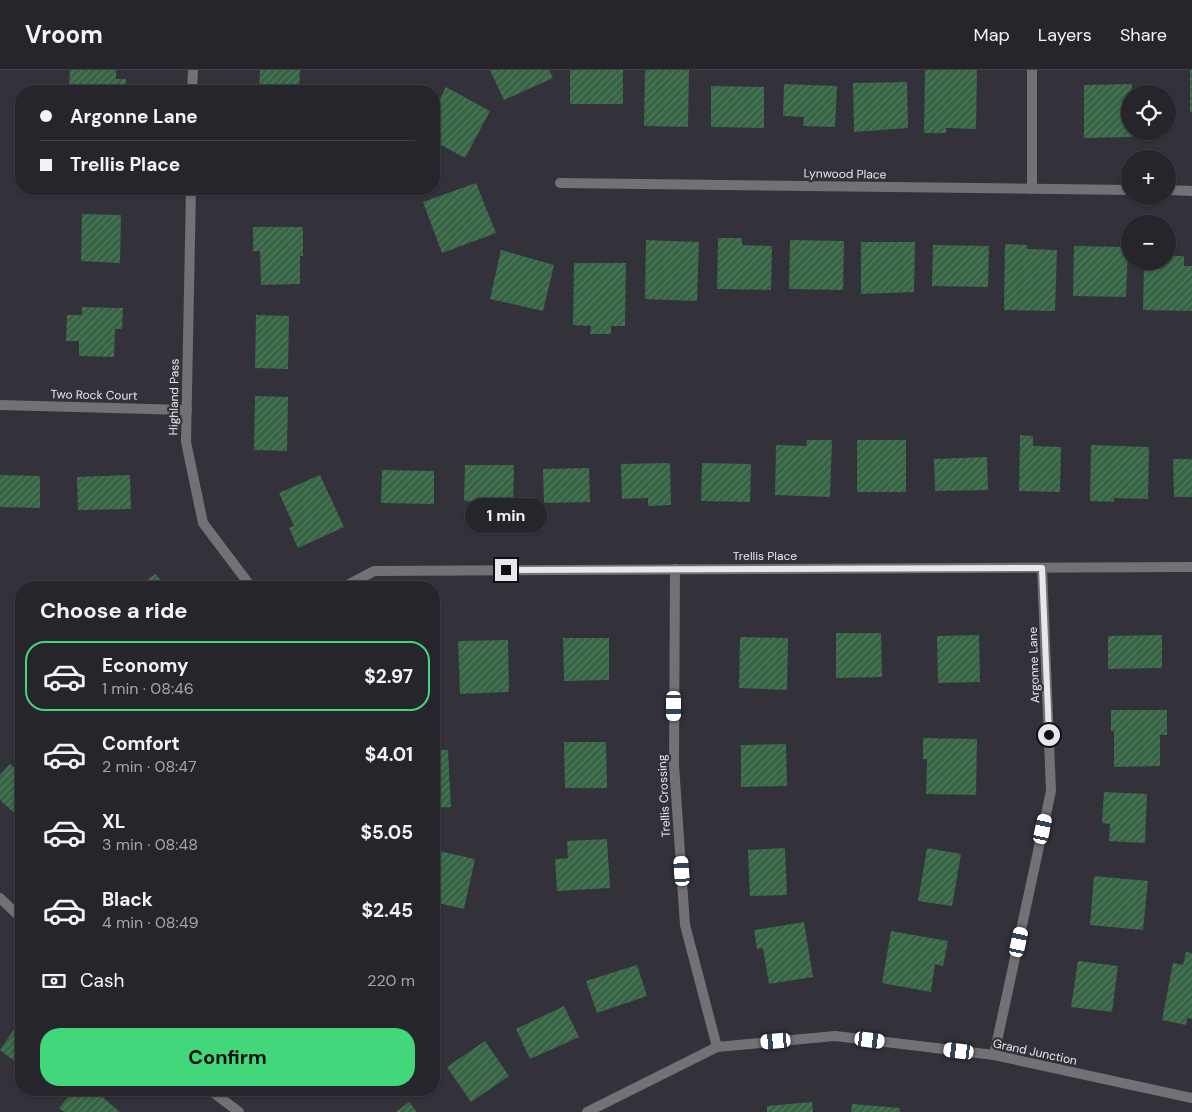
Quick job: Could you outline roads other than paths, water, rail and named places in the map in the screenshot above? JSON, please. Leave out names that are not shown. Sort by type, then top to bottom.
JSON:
[{"type":"street","points":[[192,85],[193,70]]},
{"type":"street","points":[[1032,70],[1032,189]]},
{"type":"street","name":"Lynwood Place","points":[[560,183],[1121,190]]},
{"type":"street","points":[[1176,190],[1192,190]]},
{"type":"street","name":"Highland Pass","points":[[190,195],[186,442],[203,523],[247,581]]},
{"type":"street","name":"Two Rock Court","points":[[0,406],[187,410]]},
{"type":"street","name":"Trellis Place","points":[[355,581],[374,571],[1192,567]]},
{"type":"street","name":"Argonne Lane","points":[[994,1055],[1051,791],[1042,568]]},
{"type":"street","name":"Trellis Crossing","points":[[675,569],[674,765],[686,925],[717,1047]]},
{"type":"street","points":[[0,898],[15,912]]},
{"type":"street","name":"Grand Junction","points":[[587,1112],[717,1047],[835,1036],[994,1055],[1192,1098]]},
{"type":"street","points":[[218,1096],[239,1112]]}]
